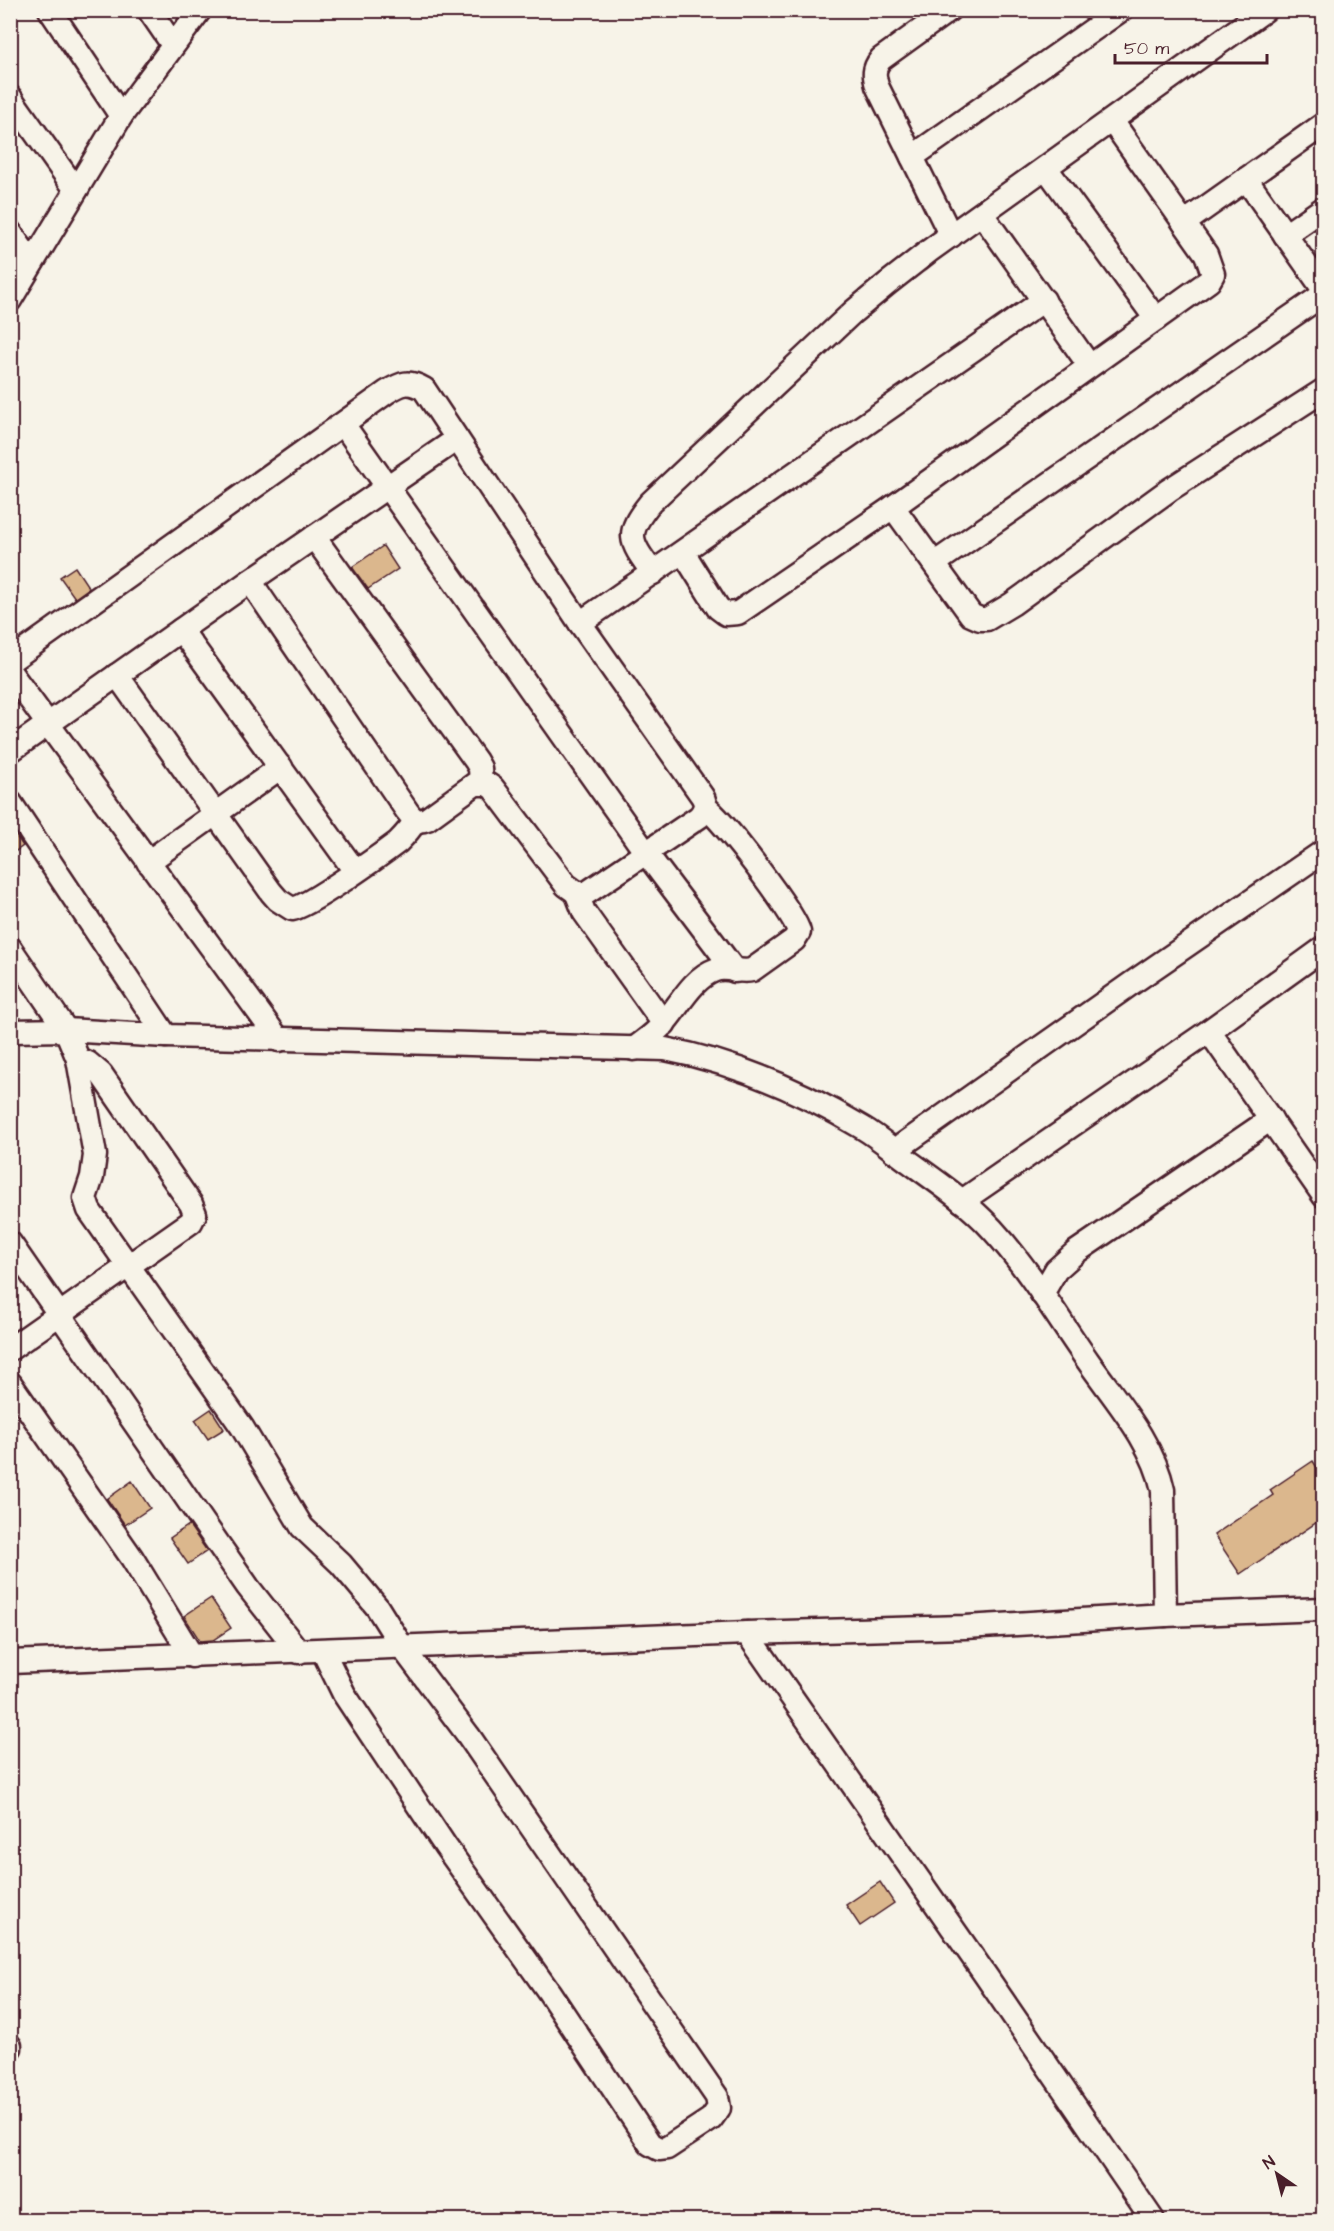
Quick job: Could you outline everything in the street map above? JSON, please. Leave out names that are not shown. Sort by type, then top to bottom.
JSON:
[{"type":"street","points":[[50,10],[121,116]]},
{"type":"street","points":[[149,10],[173,45]]},
{"type":"street","points":[[10,300],[121,116],[200,10]]},
{"type":"street","points":[[949,10],[881,59],[874,75],[877,86],[951,236]]},
{"type":"street","points":[[912,157],[1121,10]]},
{"type":"street","points":[[652,573],[638,551],[632,531],[636,521],[650,503],[853,312],[921,257],[1265,10]]},
{"type":"street","points":[[10,97],[76,190]]},
{"type":"street","points":[[682,552],[718,608],[726,614],[738,613],[893,507],[1089,365],[1202,287],[1213,274],[1206,254],[1112,121]]},
{"type":"street","points":[[1184,223],[1323,124]]},
{"type":"street","points":[[1046,168],[1156,319]]},
{"type":"street","points":[[935,563],[1323,292],[1246,179]]},
{"type":"street","points":[[1285,235],[1323,208]]},
{"type":"street","points":[[982,214],[1089,365]]},
{"type":"street","points":[[10,232],[32,263]]},
{"type":"street","points":[[580,623],[1044,300]]},
{"type":"street","points":[[10,661],[398,385],[413,383],[424,389],[580,623],[702,796],[705,807],[722,823],[777,895],[798,928],[799,932],[794,940],[759,966],[744,972],[718,969],[707,974],[694,986],[664,1024],[634,1049]]},
{"type":"street","points":[[893,507],[971,615],[980,619],[992,617],[1169,490],[1323,390]]},
{"type":"street","points":[[343,424],[646,853],[735,970]]},
{"type":"street","points":[[10,751],[250,581],[457,439]]},
{"type":"street","points":[[314,537],[476,761],[480,768],[481,783]]},
{"type":"street","points":[[250,581],[411,817],[420,821],[427,819],[475,784],[487,784],[493,788],[567,885],[577,894],[584,912],[664,1024]]},
{"type":"street","points":[[181,630],[355,871]]},
{"type":"street","points":[[10,672],[279,1040]]},
{"type":"street","points":[[117,675],[271,892],[278,900],[292,909],[308,903],[399,841],[416,820]]},
{"type":"street","points":[[148,862],[281,767]]},
{"type":"street","points":[[10,802],[166,1036]]},
{"type":"street","points":[[577,894],[588,892],[699,817],[705,807]]},
{"type":"street","points":[[894,1151],[1122,989],[1323,851]]},
{"type":"street","points":[[10,948],[66,1030],[78,1059],[95,1155],[86,1204],[242,1427],[302,1527],[363,1588],[402,1647],[468,1735],[717,2097],[719,2102],[717,2114],[667,2148],[659,2149],[650,2144],[549,1992],[446,1846],[344,1694],[323,1650]]},
{"type":"street","points":[[962,1201],[1209,1031],[1323,948]]},
{"type":"street","points":[[10,1031],[66,1030],[279,1040],[665,1049],[695,1055],[790,1090],[866,1129],[962,1201],[993,1230],[1042,1294],[1128,1417],[1152,1455],[1160,1474],[1164,1507],[1165,1615]]},
{"type":"street","points":[[1209,1031],[1323,1196]]},
{"type":"street","points":[[10,1349],[128,1264],[191,1222],[195,1214],[101,1074],[88,1063],[78,1059]]},
{"type":"street","points":[[1042,1294],[1056,1270],[1076,1252],[1271,1119]]},
{"type":"street","points":[[10,1243],[248,1587],[299,1652]]},
{"type":"street","points":[[10,1383],[132,1558],[192,1656]]},
{"type":"street","points":[[10,1662],[747,1633],[965,1627],[1165,1615],[1323,1609]]},
{"type":"street","points":[[747,1633],[1153,2220]]},
{"type":"building","points":[[383,546],[398,569],[368,589],[352,567]]},
{"type":"building","points":[[75,567],[89,588],[75,598],[60,577]]},
{"type":"building","points":[[10,827],[23,846],[10,855]]},
{"type":"building","points":[[211,1409],[224,1429],[208,1439],[195,1420]]},
{"type":"building","points":[[1313,1461],[1323,1477],[1323,1518],[1240,1574],[1214,1535],[1273,1495],[1270,1490]]},
{"type":"building","points":[[132,1481],[150,1508],[125,1525],[107,1499]]},
{"type":"building","points":[[189,1525],[207,1551],[188,1564],[170,1538]]},
{"type":"building","points":[[211,1598],[231,1628],[213,1640],[200,1641],[184,1616]]},
{"type":"building","points":[[880,1882],[894,1903],[860,1926],[846,1905]]}]
